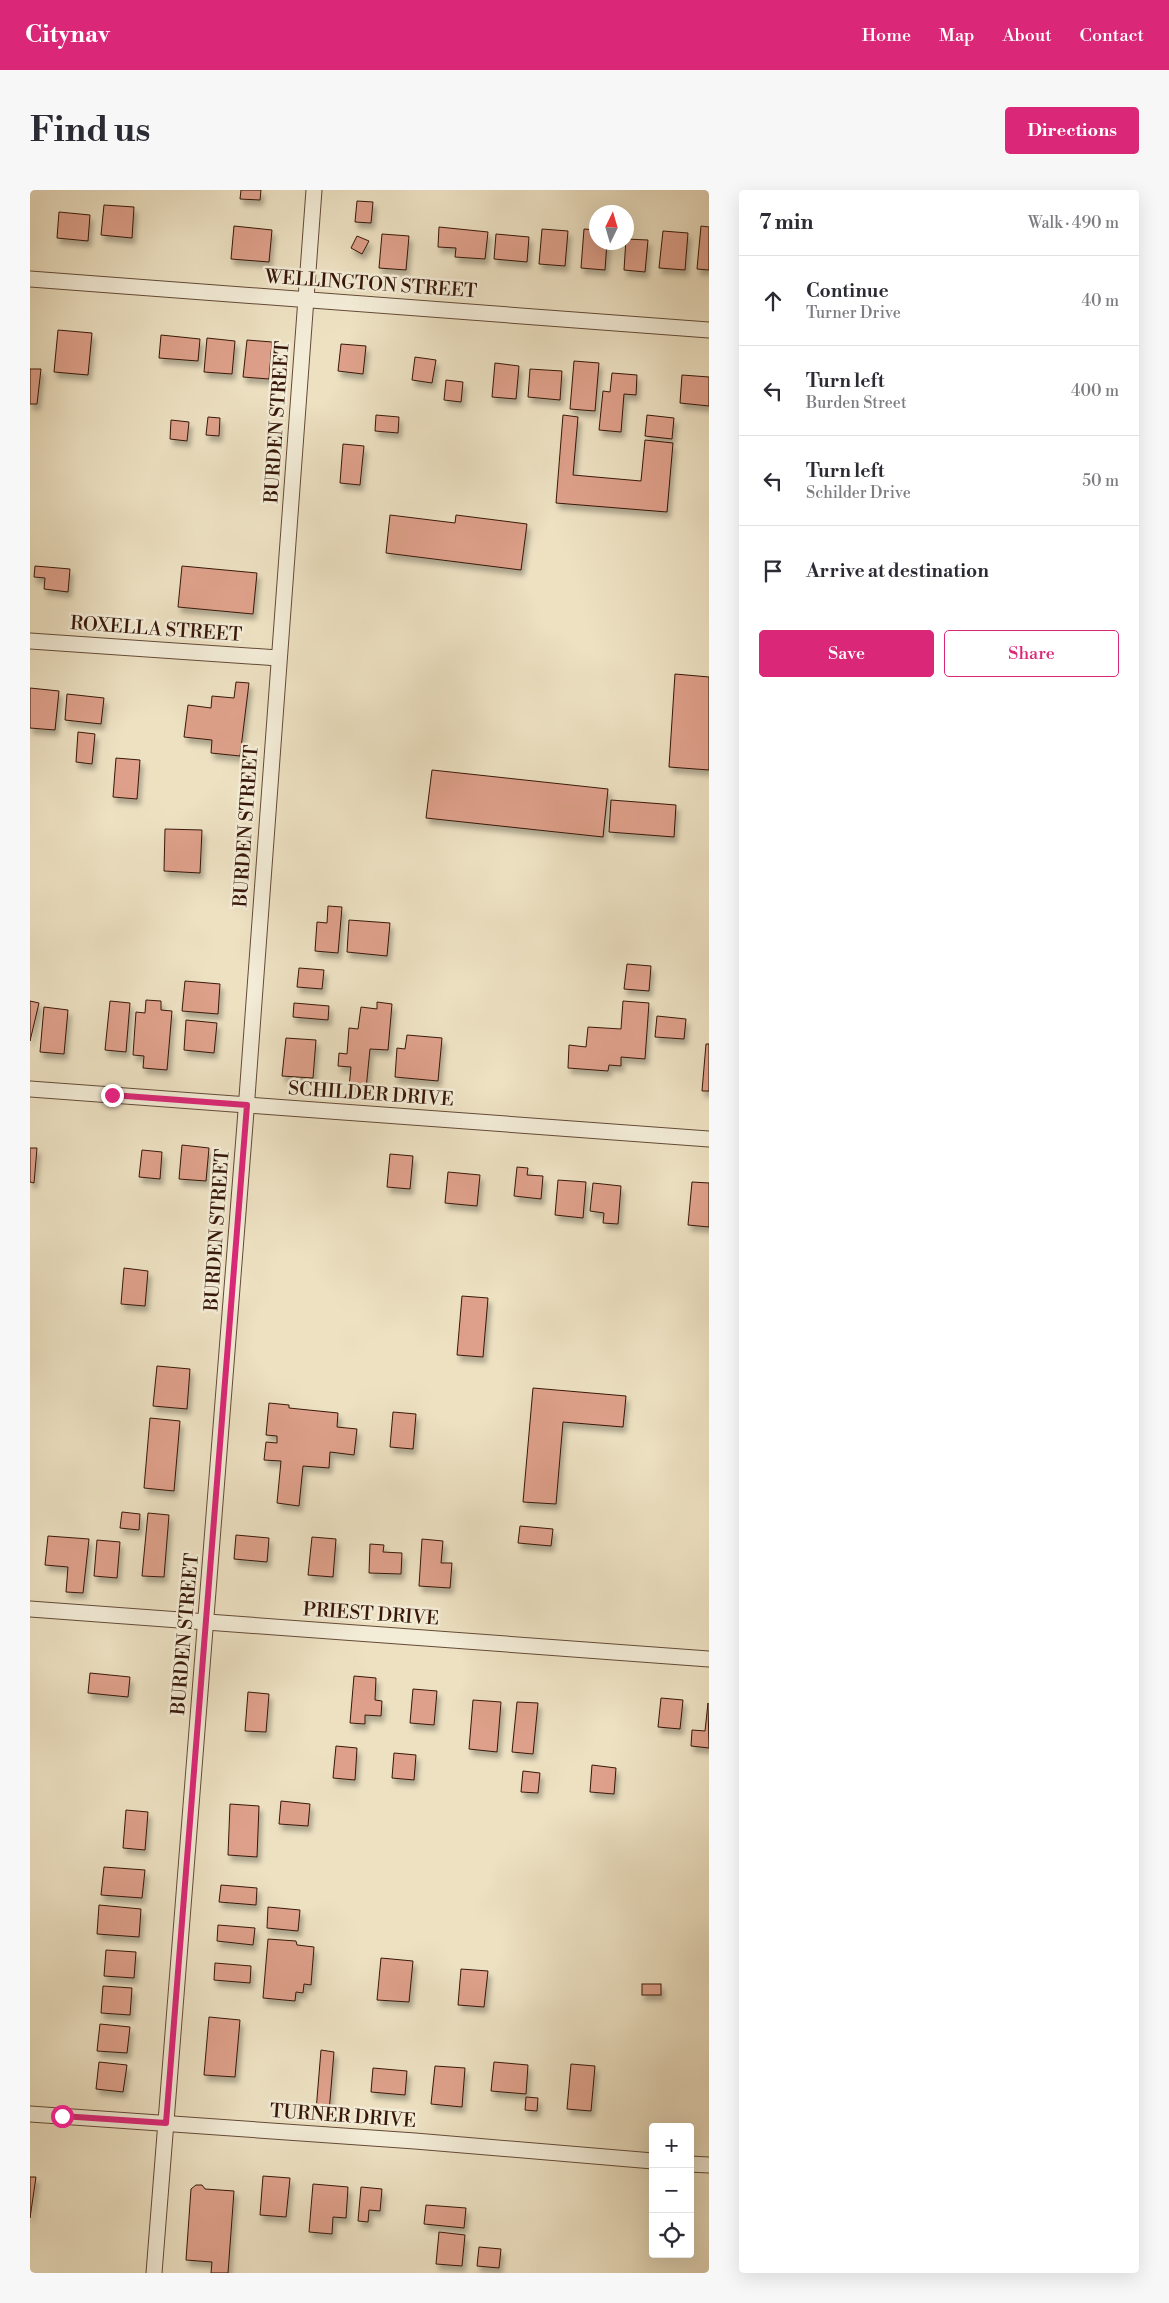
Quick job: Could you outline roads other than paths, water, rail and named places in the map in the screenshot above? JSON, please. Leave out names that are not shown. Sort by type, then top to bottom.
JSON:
[{"type":"street","name":"BURDEN STREET","points":[[154,2273],[247,1105],[278,658],[314,190]]},
{"type":"street","name":"WELLINGTON STREET","points":[[30,279],[709,330]]},
{"type":"street","name":"ROXELLA STREET","points":[[30,641],[278,658]]},
{"type":"street","name":"SCHILDER DRIVE","points":[[30,1089],[709,1138]]},
{"type":"street","name":"PRIEST DRIVE","points":[[30,1609],[709,1659]]},
{"type":"street","name":"TURNER DRIVE","points":[[30,2114],[649,2161]]},
{"type":"street","points":[[694,2164],[709,2165]]}]
